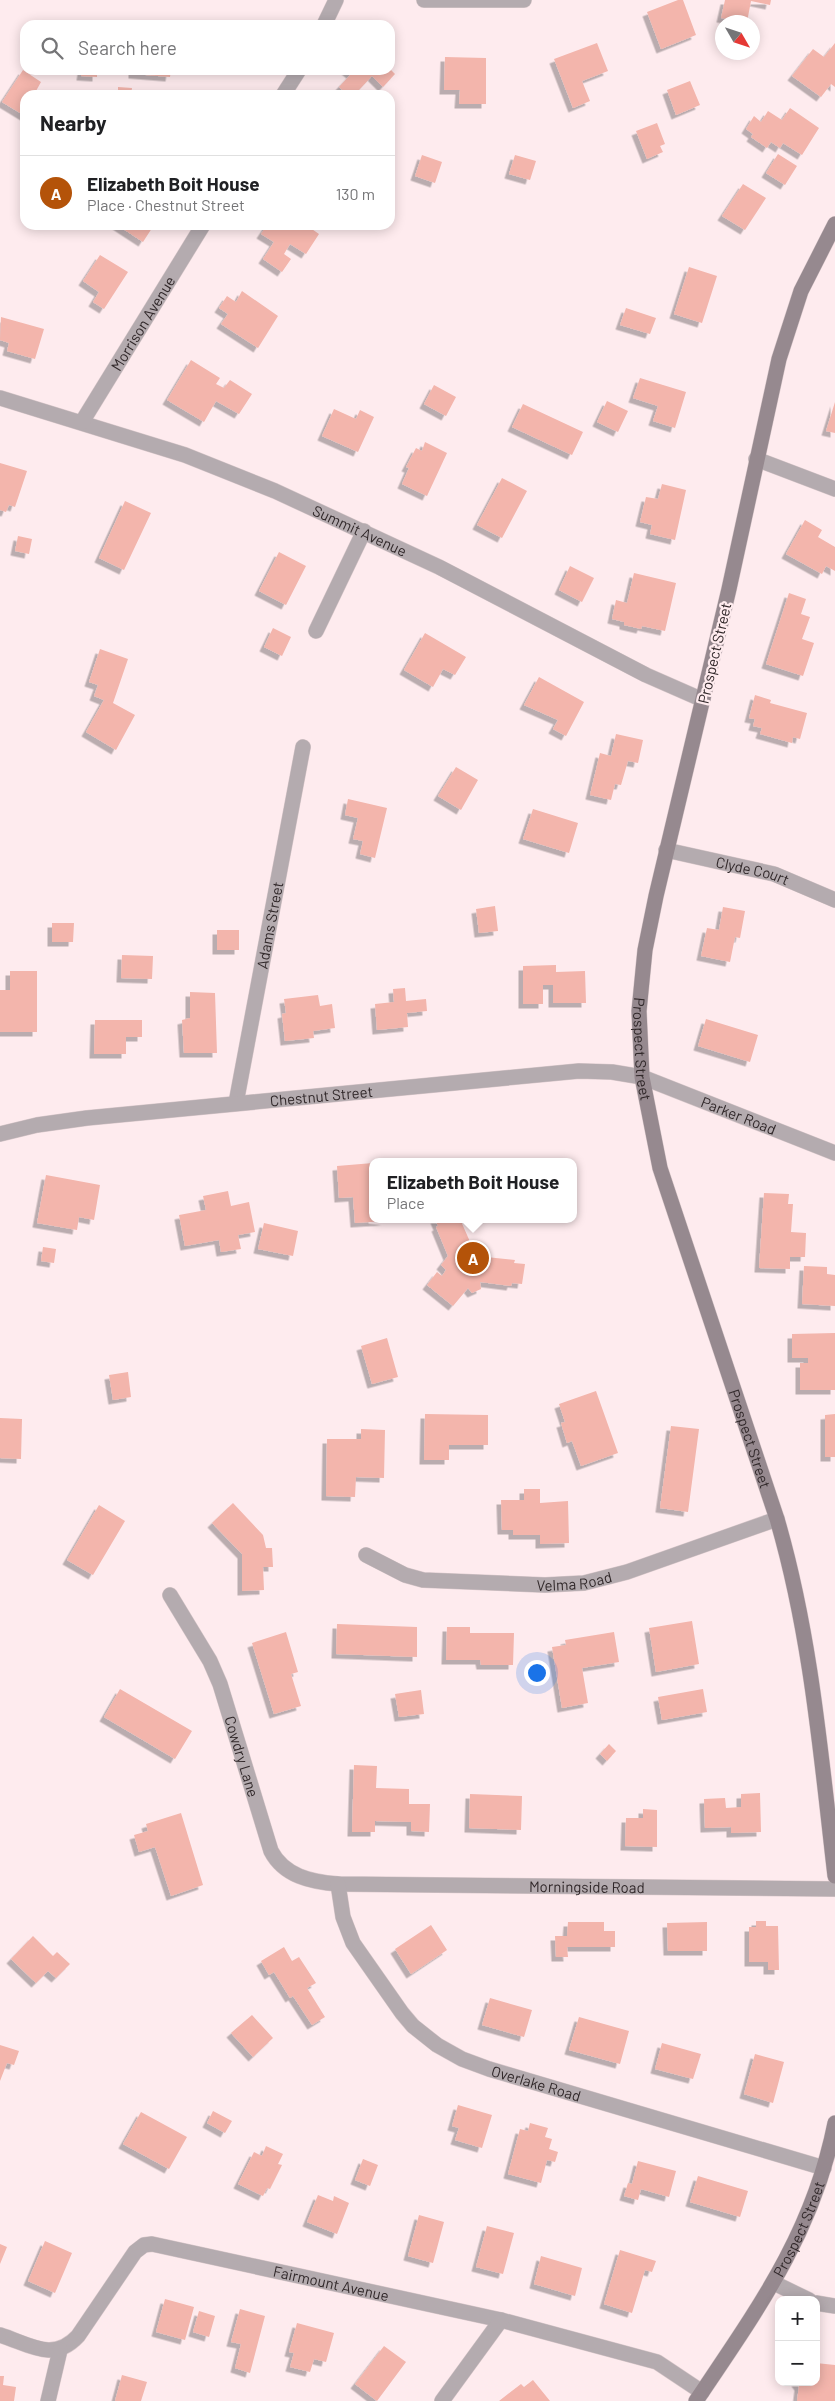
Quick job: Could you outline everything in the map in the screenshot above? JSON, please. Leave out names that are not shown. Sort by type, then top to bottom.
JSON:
[{"type":"main road","name":"Prospect Street","points":[[835,224],[812,267],[790,322],[779,359],[703,700],[666,850],[645,950],[639,1010],[642,1077],[660,1168],[777,1519],[793,1575],[804,1633],[818,1728],[835,1876]]},
{"type":"main road","name":"Prospect Street","points":[[699,2396],[774,2283],[805,2220],[824,2168],[835,2123]]},
{"type":"street","points":[[326,20],[336,0]]},
{"type":"street","points":[[424,0],[524,0]]},
{"type":"street","points":[[286,90],[296,75]]},
{"type":"street","name":"Morrison Avenue","points":[[82,422],[200,230]]},
{"type":"street","name":"Summit Avenue","points":[[0,398],[82,422],[220,468],[364,531],[439,567],[646,675],[703,700]]},
{"type":"street","points":[[756,459],[835,489]]},
{"type":"street","points":[[316,631],[364,531]]},
{"type":"street","name":"Adams Street","points":[[236,1103],[303,747]]},
{"type":"street","name":"Clyde Court","points":[[666,850],[774,874],[835,900]]},
{"type":"street","name":"Chestnut Street","points":[[0,1134],[62,1120],[579,1071],[612,1072],[642,1077]]},
{"type":"street","name":"Parker Road","points":[[642,1077],[835,1153]]},
{"type":"street","name":"Velma Road","points":[[366,1555],[405,1575],[422,1580],[545,1585],[584,1583],[627,1572],[777,1519]]},
{"type":"street","name":"Cowdry Lane","points":[[170,1594],[210,1661],[220,1684],[275,1860],[281,1867],[298,1876],[312,1881],[338,1884]]},
{"type":"street","name":"Morningside Road","points":[[338,1884],[835,1889]]},
{"type":"street","name":"Overlake Road","points":[[338,1884],[343,1917],[360,1955],[405,2017],[426,2037],[443,2049],[489,2069],[824,2168]]},
{"type":"street","name":"Fairmount Avenue","points":[[60,2350],[78,2336],[135,2252],[144,2245],[152,2244],[502,2320],[657,2362],[699,2396]]},
{"type":"street","points":[[774,2283],[800,2296]]},
{"type":"street","points":[[820,2304],[835,2306]]},
{"type":"street","points":[[442,2401],[502,2320]]},
{"type":"street","points":[[0,2334],[45,2350],[60,2350],[48,2401]]},
{"type":"building","points":[[678,0],[683,0],[696,35],[661,49],[647,12]]},
{"type":"building","points":[[725,0],[771,0],[770,5],[751,1],[748,15],[722,15]]},
{"type":"building","points":[[597,43],[608,71],[582,81],[590,101],[573,108],[554,59]]},
{"type":"building","points":[[835,43],[835,87],[831,84],[821,97],[792,76],[813,49],[824,57]]},
{"type":"building","points":[[445,57],[486,58],[486,104],[459,104],[460,90],[444,90]]},
{"type":"building","points":[[20,75],[30,75],[41,82],[37,90],[20,90],[20,113],[2,102]]},
{"type":"building","points":[[97,75],[97,77],[81,76]]},
{"type":"building","points":[[145,75],[170,75],[170,77]]},
{"type":"building","points":[[350,75],[394,75],[383,87],[372,76],[359,90],[342,90],[339,87]]},
{"type":"building","points":[[690,81],[700,105],[676,115],[667,90]]},
{"type":"building","points":[[118,87],[132,88],[132,90],[118,90]]},
{"type":"building","points":[[790,108],[819,128],[802,155],[783,143],[780,148],[771,142],[767,148],[751,137],[753,134],[746,129],[754,116],[761,122],[768,111],[782,120]]},
{"type":"building","points":[[657,123],[665,144],[660,146],[663,152],[647,159],[636,131]]},
{"type":"building","points":[[778,154],[797,166],[785,185],[766,173]]},
{"type":"building","points":[[422,155],[442,162],[435,183],[415,176]]},
{"type":"building","points":[[515,155],[536,161],[530,180],[509,174]]},
{"type":"building","points":[[743,184],[766,198],[745,230],[722,216]]},
{"type":"building","points":[[125,230],[151,230],[143,242]]},
{"type":"building","points":[[264,230],[313,230],[319,234],[306,254],[290,244],[284,254],[291,259],[282,272],[263,259],[274,242],[261,234]]},
{"type":"building","points":[[100,255],[128,272],[104,309],[93,302],[99,292],[83,281]]},
{"type":"building","points":[[689,267],[717,276],[702,323],[674,314]]},
{"type":"building","points":[[242,291],[278,316],[258,348],[221,324],[228,314],[219,308],[227,296],[236,302]]},
{"type":"building","points":[[626,308],[656,318],[650,334],[620,325]]},
{"type":"building","points":[[1,317],[44,329],[35,359],[7,351],[9,343],[0,340]]},
{"type":"building","points":[[191,360],[220,378],[216,384],[224,388],[230,380],[252,394],[239,414],[216,401],[204,422],[167,400]]},
{"type":"building","points":[[640,378],[686,392],[675,428],[653,421],[658,406],[633,398]]},
{"type":"building","points":[[434,385],[456,397],[446,416],[424,404]]},
{"type":"building","points":[[607,401],[628,411],[618,432],[597,422]]},
{"type":"building","points":[[835,402],[835,433],[826,431]]},
{"type":"building","points":[[523,404],[583,432],[572,455],[512,427]]},
{"type":"building","points":[[334,409],[356,419],[360,410],[374,417],[358,452],[322,436]]},
{"type":"building","points":[[425,442],[447,453],[427,496],[402,484],[409,468],[406,467],[416,448],[422,451]]},
{"type":"building","points":[[0,463],[27,471],[15,507],[9,505],[6,512],[0,510]]},
{"type":"building","points":[[502,478],[527,491],[502,538],[477,525]]},
{"type":"building","points":[[662,484],[686,490],[675,540],[650,534],[652,525],[640,522],[646,497],[658,499]]},
{"type":"building","points":[[125,501],[151,513],[124,570],[99,558]]},
{"type":"building","points":[[805,520],[822,530],[818,537],[835,547],[835,571],[826,566],[822,574],[786,554]]},
{"type":"building","points":[[18,536],[32,539],[29,554],[15,551]]},
{"type":"building","points":[[279,552],[306,566],[286,605],[259,591]]},
{"type":"building","points":[[570,566],[594,578],[582,602],[559,590]]},
{"type":"building","points":[[634,573],[676,583],[665,631],[642,626],[641,629],[624,625],[624,622],[612,619],[616,600],[627,603]]},
{"type":"building","points":[[789,593],[806,599],[801,614],[810,617],[802,639],[814,643],[803,676],[766,664]]},
{"type":"building","points":[[273,628],[291,637],[282,656],[264,647]]},
{"type":"building","points":[[425,633],[466,657],[455,675],[443,669],[433,687],[404,670]]},
{"type":"building","points":[[100,649],[128,659],[113,703],[135,715],[116,750],[86,732],[104,700],[94,696],[98,685],[89,682]]},
{"type":"building","points":[[539,677],[584,702],[566,736],[553,729],[558,720],[524,705]]},
{"type":"building","points":[[755,695],[771,700],[770,703],[807,713],[800,739],[793,737],[792,743],[760,734],[762,728],[753,726],[755,719],[749,718]]},
{"type":"building","points":[[616,734],[643,740],[638,763],[628,761],[621,785],[615,784],[611,800],[590,795],[600,753],[611,756]]},
{"type":"building","points":[[456,767],[478,780],[461,810],[438,796]]},
{"type":"building","points":[[348,799],[387,808],[375,858],[360,854],[363,841],[353,839],[358,818],[345,815]]},
{"type":"building","points":[[533,809],[578,823],[569,853],[523,839]]},
{"type":"building","points":[[495,906],[498,931],[479,933],[476,909]]},
{"type":"building","points":[[723,907],[745,911],[740,938],[735,937],[730,962],[701,956],[707,928],[719,930]]},
{"type":"building","points":[[52,923],[74,923],[73,942],[52,942]]},
{"type":"building","points":[[217,930],[239,930],[239,950],[217,950]]},
{"type":"building","points":[[122,955],[153,956],[152,979],[121,978]]},
{"type":"building","points":[[556,965],[556,972],[585,971],[586,1003],[553,1003],[553,985],[543,985],[543,1004],[523,1004],[523,966]]},
{"type":"building","points":[[10,971],[37,971],[37,1032],[0,1032],[0,990],[10,990]]},
{"type":"building","points":[[405,988],[406,1001],[426,999],[427,1011],[407,1013],[408,1027],[377,1030],[375,1004],[394,1002],[393,989]]},
{"type":"building","points":[[190,992],[215,993],[217,1053],[184,1053],[182,1020],[190,1018]]},
{"type":"building","points":[[318,995],[320,1006],[332,1004],[335,1028],[313,1031],[314,1038],[285,1041],[282,1014],[286,1013],[284,999]]},
{"type":"building","points":[[706,1019],[758,1035],[750,1062],[698,1046]]},
{"type":"building","points":[[95,1020],[142,1020],[142,1037],[126,1037],[126,1054],[94,1054]]},
{"type":"building","points":[[369,1163],[369,1222],[355,1223],[353,1197],[339,1198],[337,1166]]},
{"type":"building","points":[[46,1175],[100,1185],[94,1220],[79,1217],[77,1230],[37,1223]]},
{"type":"building","points":[[228,1191],[231,1206],[249,1202],[255,1232],[238,1235],[241,1249],[221,1252],[219,1240],[185,1246],[179,1215],[206,1210],[203,1196]]},
{"type":"building","points":[[764,1193],[789,1194],[788,1204],[793,1204],[791,1232],[806,1233],[805,1257],[790,1257],[790,1269],[759,1268]]},
{"type":"building","points":[[264,1223],[298,1231],[293,1256],[258,1249]]},
{"type":"building","points":[[437,1223],[462,1223],[471,1244],[486,1257],[515,1260],[514,1263],[525,1264],[522,1284],[512,1283],[511,1286],[480,1282],[481,1289],[472,1293],[468,1288],[453,1306],[427,1285],[437,1272],[442,1276],[446,1270],[441,1265],[448,1256],[436,1227],[438,1226]]},
{"type":"building","points":[[43,1247],[56,1249],[54,1263],[41,1261]]},
{"type":"building","points":[[804,1266],[827,1267],[827,1274],[835,1275],[835,1306],[802,1304]]},
{"type":"building","points":[[835,1333],[835,1390],[800,1390],[800,1363],[808,1363],[808,1358],[792,1358],[792,1334]]},
{"type":"building","points":[[387,1338],[398,1377],[372,1384],[361,1346]]},
{"type":"building","points":[[128,1372],[131,1397],[113,1400],[109,1375]]},
{"type":"building","points":[[596,1391],[618,1453],[581,1466],[572,1441],[567,1443],[561,1423],[565,1422],[559,1404]]},
{"type":"building","points":[[425,1414],[488,1415],[488,1445],[449,1445],[449,1460],[424,1460]]},
{"type":"building","points":[[835,1414],[835,1457],[825,1457],[825,1415]]},
{"type":"building","points":[[0,1418],[22,1419],[21,1459],[0,1458]]},
{"type":"building","points":[[671,1426],[699,1429],[688,1512],[660,1508]]},
{"type":"building","points":[[361,1429],[385,1430],[384,1478],[356,1477],[355,1497],[326,1496],[327,1439],[361,1439]]},
{"type":"building","points":[[524,1489],[540,1489],[540,1503],[568,1501],[569,1543],[540,1544],[540,1535],[513,1535],[513,1530],[502,1530],[501,1500],[524,1500]]},
{"type":"building","points":[[233,1503],[263,1535],[266,1548],[272,1548],[273,1567],[263,1567],[264,1590],[242,1591],[242,1554],[212,1523]]},
{"type":"building","points":[[99,1505],[125,1521],[93,1575],[67,1560]]},
{"type":"building","points":[[692,1621],[699,1664],[656,1672],[649,1628]]},
{"type":"building","points":[[337,1624],[417,1627],[417,1657],[336,1654]]},
{"type":"building","points":[[447,1627],[470,1627],[470,1633],[514,1633],[513,1665],[481,1665],[480,1660],[446,1660]]},
{"type":"building","points":[[286,1632],[298,1672],[291,1674],[301,1706],[274,1714],[252,1643]]},
{"type":"building","points":[[614,1632],[619,1662],[582,1668],[588,1703],[562,1708],[552,1647],[566,1645],[565,1640]]},
{"type":"building","points":[[120,1689],[192,1731],[175,1759],[104,1717]]},
{"type":"building","points":[[703,1689],[707,1712],[662,1720],[658,1697]]},
{"type":"building","points":[[421,1690],[424,1714],[399,1717],[395,1694]]},
{"type":"building","points":[[609,1744],[616,1751],[607,1761],[600,1754]]},
{"type":"building","points":[[354,1765],[377,1766],[376,1788],[409,1789],[409,1804],[430,1804],[429,1832],[411,1831],[411,1822],[375,1821],[375,1832],[352,1832]]},
{"type":"building","points":[[760,1793],[761,1832],[731,1833],[731,1827],[705,1828],[704,1799],[725,1798],[726,1808],[741,1807],[741,1794]]},
{"type":"building","points":[[470,1794],[522,1796],[521,1830],[469,1828]]},
{"type":"building","points":[[643,1809],[657,1810],[657,1847],[625,1846],[626,1818],[643,1818]]},
{"type":"building","points":[[181,1813],[203,1885],[171,1896],[155,1847],[139,1852],[134,1835],[148,1831],[146,1824]]},
{"type":"building","points":[[756,1921],[766,1921],[766,1926],[778,1926],[779,1970],[768,1970],[768,1962],[749,1962],[749,1927],[756,1927]]},
{"type":"building","points":[[568,1922],[604,1922],[604,1931],[615,1931],[615,1947],[567,1947],[568,1957],[556,1957],[555,1936],[567,1936]]},
{"type":"building","points":[[707,1922],[707,1951],[668,1951],[667,1923]]},
{"type":"building","points":[[431,1925],[447,1950],[411,1974],[395,1949]]},
{"type":"building","points":[[33,1936],[53,1956],[57,1952],[70,1964],[56,1978],[48,1971],[36,1983],[11,1959]]},
{"type":"building","points":[[284,1947],[292,1961],[299,1957],[316,1983],[307,1988],[325,2017],[312,2025],[293,1996],[290,1998],[274,1972],[269,1975],[261,1961]]},
{"type":"building","points":[[490,1998],[532,2010],[524,2037],[482,2025]]},
{"type":"building","points":[[252,2015],[273,2038],[253,2057],[231,2033]]},
{"type":"building","points":[[579,2017],[629,2031],[620,2064],[569,2050]]},
{"type":"building","points":[[662,2043],[701,2054],[693,2079],[655,2069]]},
{"type":"building","points":[[0,2045],[19,2051],[14,2065],[7,2063],[0,2081]]},
{"type":"building","points":[[755,2054],[784,2062],[773,2103],[744,2094]]},
{"type":"building","points":[[458,2105],[492,2115],[482,2148],[455,2140],[459,2128],[452,2126]]},
{"type":"building","points":[[213,2111],[232,2121],[225,2133],[207,2123]]},
{"type":"building","points":[[141,2112],[187,2137],[169,2169],[123,2144]]},
{"type":"building","points":[[530,2123],[548,2128],[545,2137],[552,2139],[549,2149],[558,2152],[555,2162],[547,2160],[541,2183],[508,2174],[520,2129],[528,2131]]},
{"type":"building","points":[[266,2146],[283,2154],[278,2164],[282,2165],[270,2189],[267,2188],[263,2196],[238,2184],[254,2152],[262,2156]]},
{"type":"building","points":[[363,2159],[378,2165],[370,2186],[355,2180]]},
{"type":"building","points":[[638,2161],[676,2171],[669,2197],[641,2189],[638,2200],[624,2196],[628,2183],[632,2184]]},
{"type":"building","points":[[698,2176],[748,2191],[740,2217],[690,2202]]},
{"type":"building","points":[[318,2195],[333,2201],[334,2196],[349,2203],[337,2234],[307,2222]]},
{"type":"building","points":[[419,2215],[444,2222],[433,2263],[408,2256]]},
{"type":"building","points":[[487,2226],[514,2233],[503,2274],[476,2267]]},
{"type":"building","points":[[45,2241],[72,2253],[55,2293],[28,2281]]},
{"type":"building","points":[[0,2244],[7,2247],[0,2264]]},
{"type":"building","points":[[620,2250],[656,2261],[652,2272],[645,2270],[632,2313],[604,2304]]},
{"type":"building","points":[[541,2256],[582,2268],[575,2296],[534,2284]]},
{"type":"building","points":[[165,2299],[194,2307],[185,2340],[156,2332]]},
{"type":"building","points":[[240,2309],[265,2316],[250,2373],[235,2368],[241,2344],[231,2342]]},
{"type":"building","points":[[199,2311],[215,2316],[209,2337],[193,2332]]},
{"type":"building","points":[[297,2323],[334,2333],[326,2362],[314,2359],[310,2372],[290,2367],[294,2353],[289,2352]]},
{"type":"building","points":[[384,2346],[406,2362],[377,2401],[355,2384]]},
{"type":"building","points":[[820,2363],[835,2365],[835,2401],[797,2401],[799,2386],[820,2386]]},
{"type":"building","points":[[122,2375],[147,2382],[141,2401],[115,2401]]},
{"type":"building","points":[[0,2376],[4,2376],[3,2385],[16,2387],[14,2401],[0,2401]]},
{"type":"building","points":[[533,2380],[550,2401],[499,2401],[521,2384],[524,2387]]},
{"type":"place","name":"Elizabeth Boit House","points":[[473,1258]]}]
